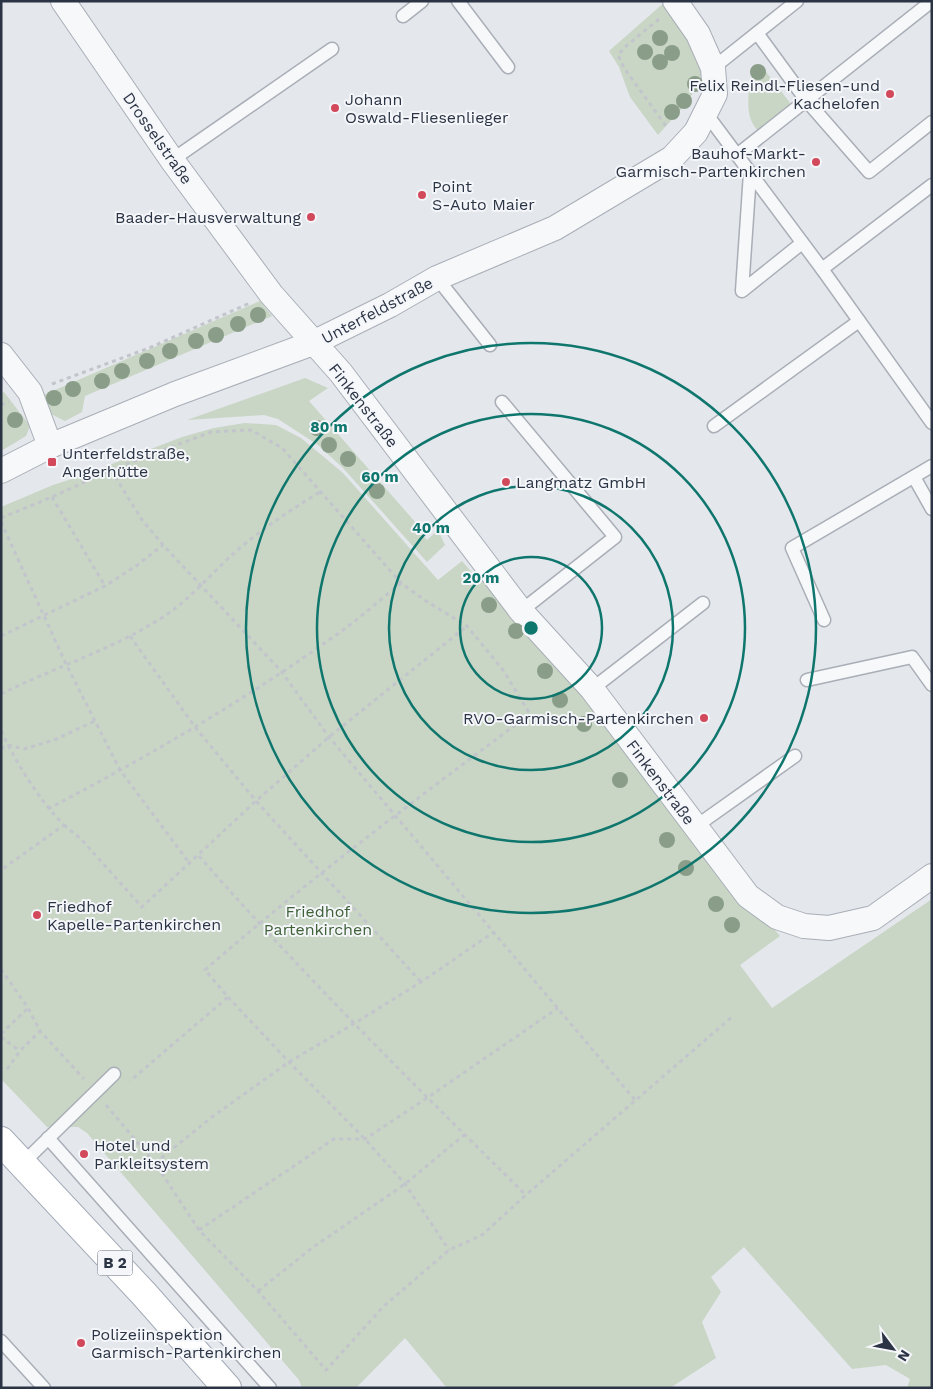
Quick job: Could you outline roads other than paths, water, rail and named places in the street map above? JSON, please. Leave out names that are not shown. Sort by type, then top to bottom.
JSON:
[{"type":"main road","name":"B 2","points":[[1,1141],[144,1294],[227,1388]]},
{"type":"street","name":"Drosselstraße","points":[[63,1],[172,160],[271,294],[313,343]]},
{"type":"street","points":[[676,3],[698,34],[713,68],[710,103]]},
{"type":"street","name":"Unterfeldstraße","points":[[1,471],[50,446],[175,394],[313,343],[390,305],[437,278],[555,228],[672,158],[696,132],[710,103]]},
{"type":"street","name":"Finkenstraße","points":[[313,343],[341,373],[521,611],[592,689],[748,896],[777,917],[804,926],[829,928],[873,918],[932,876]]},
{"type":"street","points":[[1,354],[30,392],[50,446]]},
{"type":"lane","points":[[403,16],[422,1]]},
{"type":"lane","points":[[458,1],[508,67]]},
{"type":"lane","points":[[713,68],[797,1]]},
{"type":"lane","points":[[737,155],[932,1]]},
{"type":"lane","points":[[756,33],[806,100],[869,172],[932,122]]},
{"type":"lane","points":[[172,160],[332,49]]},
{"type":"lane","points":[[710,103],[737,155],[822,269],[932,424]]},
{"type":"lane","points":[[750,173],[742,291],[802,243]]},
{"type":"lane","points":[[822,269],[932,186]]},
{"type":"lane","points":[[437,278],[490,345]]},
{"type":"lane","points":[[714,426],[858,321]]},
{"type":"lane","points":[[502,402],[615,536],[521,611]]},
{"type":"lane","points":[[824,620],[792,548],[932,466]]},
{"type":"lane","points":[[914,477],[932,509]]},
{"type":"lane","points":[[592,689],[703,603]]},
{"type":"lane","points":[[807,680],[912,657],[932,685]]},
{"type":"lane","points":[[695,826],[795,756]]},
{"type":"lane","points":[[23,1163],[114,1074]]},
{"type":"lane","points":[[48,1138],[270,1388]]},
{"type":"lane","points":[[1,1341],[44,1388]]},
{"type":"place","name":"Felix Reindl-Fliesen-und Kachelofen","points":[[890,94]]},
{"type":"place","name":"Johann Oswald-Fliesenlieger","points":[[335,108]]},
{"type":"place","name":"Bauhof-Markt- Garmisch-Partenkirchen","points":[[816,162]]},
{"type":"place","name":"Point S-Auto Maier","points":[[422,195]]},
{"type":"place","name":"Baader-Hausverwaltung","points":[[311,217]]},
{"type":"place","name":"Unterfeldstraße, Angerhütte","points":[[52,462]]},
{"type":"place","name":"Langmatz GmbH","points":[[506,482]]},
{"type":"place","name":"RVO-Garmisch-Partenkirchen","points":[[704,718]]},
{"type":"place","name":"Friedhof Kapelle-Partenkirchen","points":[[37,915]]},
{"type":"place","name":"Hotel und Parkleitsystem","points":[[84,1154]]},
{"type":"place","name":"Polizeiinspektion Garmisch-Partenkirchen","points":[[81,1343]]},
{"type":"park label","name":"Friedhof Partenkirchen","points":[[318,920]]}]
